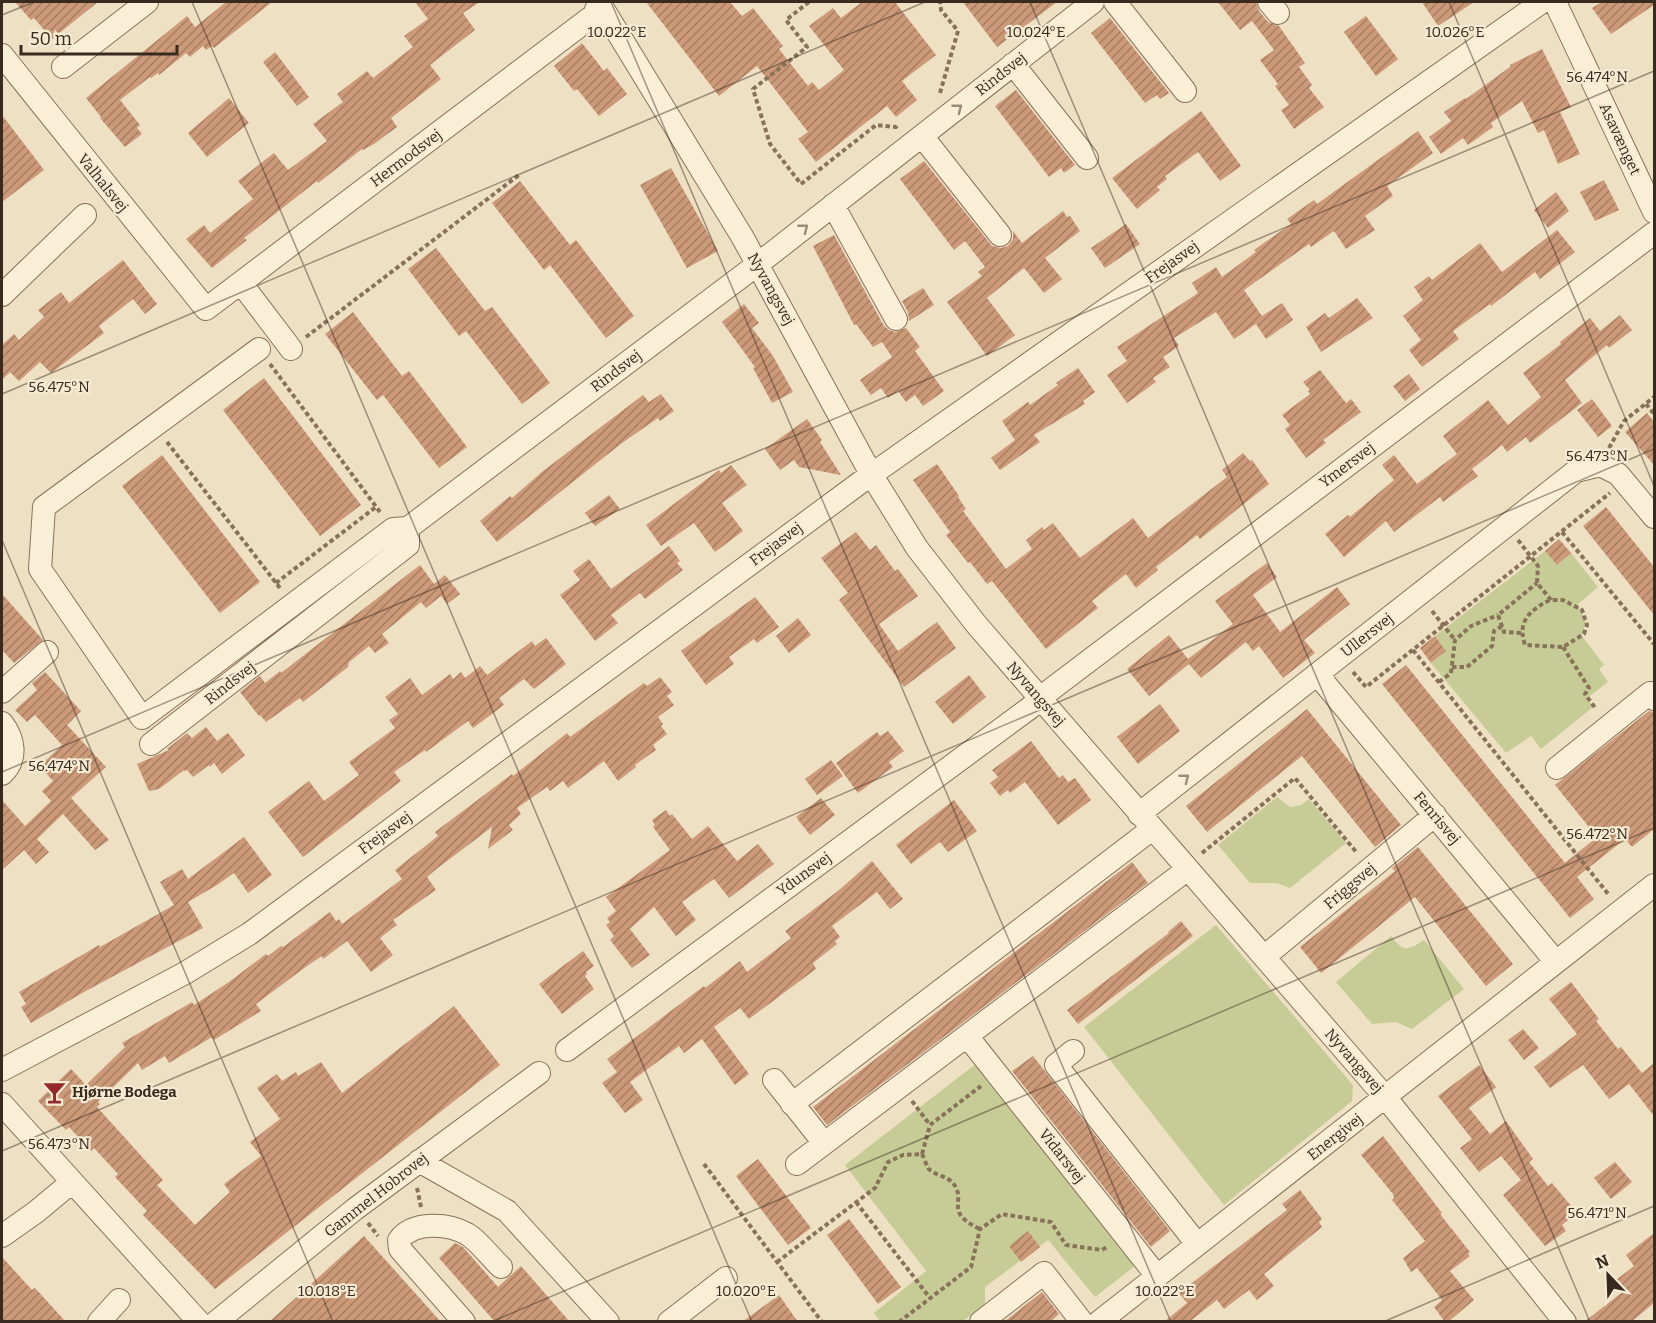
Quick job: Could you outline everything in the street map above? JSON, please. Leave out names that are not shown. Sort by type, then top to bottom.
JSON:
[{"type":"street","points":[[63,67],[147,2]]},
{"type":"street","name":"Nyvangsvej","points":[[599,2],[758,264],[871,474],[917,549],[976,624],[1386,1098],[1565,1322]]},
{"type":"street","name":"Hermodsvej","points":[[206,309],[594,15],[599,2]]},
{"type":"street","name":"Rindsvej","points":[[151,744],[408,545],[401,529],[758,264],[1094,2]]},
{"type":"street","points":[[1115,2],[1185,91]]},
{"type":"street","name":"Frejasvej","points":[[2,1070],[185,973],[249,934],[871,474],[1542,2]]},
{"type":"street","name":"Asavænget","points":[[1555,2],[1654,212]]},
{"type":"street","name":"Valhalsvej","points":[[2,55],[111,194],[206,309]]},
{"type":"street","points":[[1013,64],[1087,158]]},
{"type":"street","points":[[922,136],[1000,235]]},
{"type":"street","points":[[833,205],[896,319]]},
{"type":"street","points":[[2,295],[85,215]]},
{"type":"street","name":"Ymersvej","points":[[1040,698],[1654,233]]},
{"type":"street","points":[[241,283],[291,348]]},
{"type":"street","points":[[259,349],[44,507],[40,569],[142,718],[294,604],[401,529]]},
{"type":"street","points":[[1600,465],[1618,474],[1654,517]]},
{"type":"street","name":"Ullersvej","points":[[792,1104],[1146,821],[1317,674],[1576,471],[1600,465]]},
{"type":"street","points":[[2,692],[47,651]]},
{"type":"street","name":"Fenrisvej","points":[[1317,674],[1556,962]]},
{"type":"street","points":[[1557,768],[1650,693],[1654,699]]},
{"type":"street","name":"Ydunsvej","points":[[567,1050],[1040,698]]},
{"type":"street","points":[[2,723],[10,733],[14,751],[2,774]]},
{"type":"street","name":"Friggsvej","points":[[1264,957],[1435,815]]},
{"type":"street","points":[[797,1164],[1188,869]]},
{"type":"street","name":"Energivej","points":[[1099,1322],[1654,885]]},
{"type":"street","name":"Vidarsvej","points":[[967,1036],[1157,1276]]},
{"type":"street","points":[[1073,1051],[1056,1065],[1197,1244]]},
{"type":"street","name":"Gammel Hobrovej","points":[[216,1322],[355,1209],[539,1073]]},
{"type":"street","points":[[774,1080],[824,1143]]},
{"type":"street","points":[[2,1104],[199,1322]]},
{"type":"street","points":[[416,1164],[507,1211],[609,1322]]},
{"type":"street","points":[[2,1236],[72,1182]]},
{"type":"street","points":[[464,1322],[400,1248],[399,1240],[405,1232],[437,1225],[468,1234],[501,1267]]},
{"type":"street","points":[[981,1322],[1044,1273],[1082,1322]]},
{"type":"street","points":[[669,1322],[726,1278]]},
{"type":"street","points":[[99,1322],[119,1300]]},
{"type":"path","points":[[809,2],[786,20],[807,47],[753,90],[770,144],[801,184],[876,125],[896,127],[905,120]]},
{"type":"path","points":[[932,99],[941,92],[958,32],[942,10],[940,2]]},
{"type":"path","points":[[291,348],[519,175]]},
{"type":"path","points":[[259,349],[376,507],[401,529]]},
{"type":"path","points":[[1600,465],[1624,421],[1654,397]]},
{"type":"path","points":[[1646,404],[1654,414]]},
{"type":"path","points":[[154,426],[294,604]]},
{"type":"path","points":[[1340,656],[1366,687],[1625,482]]},
{"type":"path","points":[[276,583],[376,507]]},
{"type":"path","points":[[1562,532],[1654,644]]},
{"type":"path","points":[[1531,556],[1538,566],[1537,583],[1551,600]]},
{"type":"path","points":[[1439,682],[1451,673],[1455,640],[1471,626],[1498,615],[1537,583]]},
{"type":"path","points":[[1551,600],[1563,600],[1582,610],[1587,625],[1584,634],[1563,646],[1526,645],[1521,633],[1524,617],[1546,601],[1551,600]]},
{"type":"path","points":[[1498,615],[1504,632],[1521,633]]},
{"type":"path","points":[[1443,626],[1455,640]]},
{"type":"path","points":[[1452,667],[1467,667],[1492,646],[1494,631],[1502,626]]},
{"type":"path","points":[[1563,646],[1589,688],[1585,694],[1610,726]]},
{"type":"path","points":[[1413,650],[1622,911]]},
{"type":"path","points":[[1188,869],[1204,851],[1295,778],[1370,869]]},
{"type":"path","points":[[980,1229],[965,1222],[958,1212],[957,1190],[951,1181],[929,1169],[922,1154],[930,1125],[997,1074]]},
{"type":"path","points":[[901,1086],[930,1125]]},
{"type":"path","points":[[777,1262],[875,1188],[888,1162],[903,1155],[922,1154]]},
{"type":"path","points":[[416,1164],[426,1227]]},
{"type":"path","points":[[704,1164],[822,1322]]},
{"type":"path","points":[[856,1202],[930,1298]]},
{"type":"path","points":[[355,1209],[378,1236],[399,1240]]},
{"type":"path","points":[[899,1322],[971,1267],[980,1229],[1002,1214],[1051,1222],[1066,1245],[1102,1250],[1125,1235]]},
{"type":"green space","points":[[1545,551],[1557,565],[1571,553],[1598,587],[1578,604],[1586,620],[1582,636],[1604,665],[1599,669],[1608,682],[1587,698],[1593,707],[1541,749],[1531,736],[1506,753],[1431,663],[1446,651],[1435,636]]},
{"type":"green space","points":[[1277,797],[1290,807],[1301,805],[1309,799],[1346,843],[1290,888],[1277,883],[1250,883],[1218,845]]},
{"type":"green space","points":[[1216,925],[1353,1085],[1352,1101],[1224,1205],[1084,1027]]},
{"type":"green space","points":[[1391,936],[1399,945],[1406,948],[1424,940],[1464,989],[1412,1029],[1396,1022],[1372,1024],[1336,982]]},
{"type":"green space","points":[[977,1063],[1135,1266],[1095,1297],[1048,1240],[985,1287],[985,1305],[963,1321],[880,1321],[874,1313],[926,1271],[845,1165]]},
{"type":"building","points":[[15,2],[98,2],[52,39],[34,18],[31,20]]},
{"type":"building","points":[[226,2],[272,2],[214,48],[212,46],[206,50],[203,46],[190,57],[186,53],[159,75],[158,73],[150,77],[120,100],[140,125],[137,128],[142,134],[125,147],[86,98],[187,16],[195,27]]},
{"type":"building","points":[[415,2],[480,2],[463,13],[475,30],[430,65],[441,79],[391,118],[397,127],[374,144],[362,149],[318,183],[317,181],[244,238],[247,240],[212,268],[186,239],[204,225],[210,233],[253,199],[238,181],[274,153],[288,170],[327,141],[313,124],[343,102],[337,94],[367,71],[373,78],[413,47],[404,36],[428,19]]},
{"type":"building","points":[[646,2],[730,2],[742,16],[753,8],[783,46],[779,49],[808,86],[812,82],[819,90],[844,70],[809,26],[833,8],[841,18],[862,2],[895,2],[936,55],[902,81],[917,100],[896,117],[887,106],[816,162],[798,139],[808,132],[757,66],[719,96]]},
{"type":"building","points":[[963,2],[1057,2],[997,47]]},
{"type":"building","points":[[1218,2],[1256,2],[1259,11],[1268,22],[1279,26],[1305,63],[1299,67],[1312,85],[1309,88],[1324,107],[1294,129],[1281,110],[1289,105],[1275,86],[1278,84],[1260,60],[1274,50],[1252,21],[1240,30]]},
{"type":"building","points":[[1422,2],[1474,2],[1438,26]]},
{"type":"building","points":[[1602,2],[1654,2],[1654,5],[1611,34],[1592,8]]},
{"type":"building","points":[[1366,16],[1398,59],[1376,76],[1344,32]]},
{"type":"building","points":[[1110,18],[1169,93],[1160,99],[1157,95],[1145,103],[1091,33]]},
{"type":"building","points":[[582,43],[604,71],[607,68],[627,94],[599,116],[577,89],[574,91],[554,66]]},
{"type":"building","points":[[1542,49],[1571,107],[1560,112],[1580,154],[1558,164],[1544,130],[1538,133],[1522,101],[1491,123],[1493,127],[1468,145],[1463,138],[1441,154],[1429,137],[1451,121],[1444,112],[1466,99],[1510,65]]},
{"type":"building","points":[[275,52],[309,97],[297,106],[263,62]]},
{"type":"building","points":[[1016,90],[1075,165],[1064,173],[1061,168],[1049,177],[995,106]]},
{"type":"building","points":[[229,98],[249,123],[207,157],[188,133]]},
{"type":"building","points":[[1201,111],[1241,166],[1220,181],[1198,152],[1165,176],[1167,179],[1157,187],[1160,190],[1137,209],[1112,178]]},
{"type":"building","points":[[2,115],[44,170],[2,202]]},
{"type":"building","points":[[1418,131],[1433,153],[1387,186],[1393,196],[1365,216],[1375,230],[1346,249],[1334,231],[1311,247],[1309,244],[1244,290],[1262,316],[1282,303],[1293,320],[1266,339],[1256,324],[1234,339],[1216,312],[1174,338],[1179,346],[1163,357],[1170,367],[1153,378],[1156,382],[1127,403],[1107,375],[1127,361],[1117,347],[1198,293],[1192,283],[1216,267],[1222,277],[1256,252],[1254,250],[1291,224],[1287,219],[1314,200],[1317,204]]},
{"type":"building","points":[[924,161],[992,246],[1001,248],[1008,246],[1013,239],[1013,231],[1022,243],[1063,211],[1067,217],[1070,216],[1080,231],[1045,258],[1062,279],[1044,293],[1024,268],[987,298],[1015,335],[987,356],[947,302],[982,276],[978,272],[985,267],[965,241],[954,250],[900,179]]},
{"type":"building","points":[[671,168],[718,251],[687,268],[640,185]]},
{"type":"building","points":[[1604,180],[1619,210],[1595,221],[1580,192]]},
{"type":"building","points":[[520,181],[570,245],[576,240],[634,316],[606,338],[550,265],[544,270],[492,203]]},
{"type":"building","points":[[1556,192],[1569,211],[1548,228],[1534,210]]},
{"type":"building","points":[[1126,224],[1140,244],[1105,268],[1091,248]]},
{"type":"building","points":[[1557,230],[1575,252],[1540,279],[1535,272],[1491,306],[1490,304],[1453,331],[1459,339],[1422,367],[1409,350],[1421,340],[1403,316],[1423,300],[1414,287],[1429,276],[1432,280],[1480,243],[1502,272]]},
{"type":"building","points":[[834,235],[884,326],[895,332],[906,328],[920,347],[915,351],[944,391],[923,406],[915,395],[906,402],[898,391],[888,398],[881,388],[871,395],[860,380],[892,357],[882,342],[873,347],[856,324],[854,325],[813,246]]},
{"type":"building","points":[[436,248],[485,311],[492,307],[550,383],[522,404],[466,331],[459,336],[408,269]]},
{"type":"building","points":[[123,260],[157,304],[145,314],[133,299],[99,326],[104,333],[51,373],[40,362],[19,381],[10,372],[2,380],[2,345],[14,334],[19,340],[44,317],[38,310],[61,292],[69,303]]},
{"type":"building","points":[[923,288],[934,305],[909,321],[908,312],[902,301]]},
{"type":"building","points":[[1357,298],[1373,318],[1321,352],[1306,327],[1325,313],[1329,318]]},
{"type":"building","points":[[744,304],[759,323],[752,328],[773,356],[793,392],[772,403],[753,368],[755,367],[722,322]]},
{"type":"building","points":[[353,312],[402,376],[409,371],[467,447],[439,468],[383,395],[377,400],[325,334]]},
{"type":"building","points":[[1620,315],[1632,330],[1609,348],[1607,345],[1565,380],[1582,403],[1530,443],[1526,437],[1507,452],[1502,445],[1472,469],[1478,476],[1443,502],[1440,497],[1394,532],[1386,521],[1344,557],[1325,534],[1348,515],[1350,517],[1394,480],[1382,465],[1394,455],[1417,484],[1457,454],[1443,436],[1488,400],[1508,425],[1541,397],[1523,373],[1590,318],[1600,331]]},
{"type":"building","points":[[1078,368],[1095,392],[1083,401],[1085,404],[1034,435],[1040,442],[1000,470],[991,458],[1015,440],[1002,421],[1028,402],[1030,405]]},
{"type":"building","points":[[1320,370],[1346,403],[1351,399],[1361,412],[1323,440],[1326,443],[1306,458],[1285,429],[1290,425],[1282,415],[1310,394],[1308,391],[1310,390],[1303,382]]},
{"type":"building","points":[[1409,374],[1420,389],[1405,401],[1393,386]]},
{"type":"building","points":[[264,378],[361,505],[320,536],[223,410]]},
{"type":"building","points":[[661,394],[674,411],[660,421],[658,418],[622,443],[497,542],[480,521],[643,395],[649,402]]},
{"type":"building","points":[[1592,399],[1612,426],[1598,437],[1577,410]]},
{"type":"building","points":[[1647,413],[1654,422],[1654,465],[1625,432]]},
{"type":"building","points":[[807,419],[822,440],[820,442],[841,475],[799,467],[794,460],[780,470],[765,449]]},
{"type":"building","points":[[1243,453],[1250,461],[1252,460],[1269,484],[1200,539],[1197,535],[1156,567],[1158,570],[1136,588],[1126,574],[1092,601],[1098,608],[1046,649],[992,581],[987,584],[970,562],[968,563],[946,535],[950,532],[913,480],[937,464],[959,496],[966,509],[963,511],[1006,569],[1032,549],[1026,540],[1042,527],[1044,530],[1053,523],[1080,558],[1133,518],[1148,538],[1227,477],[1222,470]]},
{"type":"building","points":[[162,455],[260,582],[220,613],[122,486]]},
{"type":"building","points":[[731,465],[747,485],[722,503],[743,531],[715,552],[694,523],[661,546],[646,525],[719,470],[721,473]]},
{"type":"building","points":[[609,495],[620,509],[595,526],[585,513]]},
{"type":"building","points":[[1606,507],[1654,567],[1654,615],[1583,526]]},
{"type":"building","points":[[856,532],[870,550],[876,545],[895,571],[898,569],[918,596],[879,624],[898,651],[937,622],[956,648],[904,687],[839,600],[848,593],[821,558]]},
{"type":"building","points":[[1559,539],[1571,553],[1557,565],[1545,551]]},
{"type":"building","points":[[669,546],[680,561],[677,563],[683,570],[645,599],[640,593],[611,615],[618,623],[595,641],[560,595],[580,580],[573,571],[589,559],[611,589]]},
{"type":"building","points":[[1267,563],[1277,577],[1253,595],[1280,632],[1337,587],[1350,604],[1304,640],[1315,653],[1283,678],[1259,646],[1253,651],[1246,642],[1201,678],[1189,664],[1149,696],[1127,669],[1169,635],[1188,659],[1233,624],[1215,601]]},
{"type":"building","points":[[420,565],[434,584],[445,575],[460,594],[447,604],[441,596],[426,608],[421,602],[382,634],[389,643],[375,653],[369,646],[349,662],[348,667],[303,702],[300,698],[266,722],[259,716],[240,692],[260,676],[265,683],[280,671],[281,673]]},
{"type":"building","points":[[2,594],[43,640],[14,663],[2,650]]},
{"type":"building","points":[[755,597],[779,627],[757,643],[754,639],[729,657],[734,664],[706,685],[681,651]]},
{"type":"building","points":[[798,618],[811,635],[789,653],[776,636]]},
{"type":"building","points":[[1435,636],[1446,651],[1431,663],[1420,648]]},
{"type":"building","points":[[546,638],[566,664],[534,689],[524,679],[499,698],[504,705],[473,728],[468,721],[394,772],[401,781],[303,857],[268,812],[309,781],[324,801],[359,775],[349,762],[395,728],[389,720],[398,714],[385,697],[410,678],[422,695],[450,674],[453,679],[461,672],[465,678],[480,666],[487,675],[532,641],[535,646]]},
{"type":"building","points":[[1406,665],[1565,863],[1597,837],[1555,785],[1649,711],[1654,712],[1654,829],[1632,847],[1625,839],[1577,877],[1594,899],[1570,918],[1382,684]]},
{"type":"building","points":[[45,672],[81,711],[67,725],[106,767],[71,798],[109,840],[95,850],[63,814],[37,839],[49,852],[36,864],[24,850],[2,870],[2,800],[25,826],[51,801],[42,791],[53,781],[40,766],[62,745],[35,715],[27,722],[15,710],[37,690],[32,683]]},
{"type":"building","points":[[969,675],[986,697],[953,724],[935,702]]},
{"type":"building","points":[[660,677],[672,692],[667,696],[674,705],[658,717],[667,734],[653,745],[656,750],[618,781],[604,761],[568,788],[563,781],[550,791],[547,787],[517,808],[521,814],[509,825],[513,830],[488,849],[492,827],[439,867],[427,877],[436,890],[393,920],[397,925],[380,938],[393,955],[371,972],[347,941],[323,959],[322,956],[307,966],[256,1004],[261,1011],[214,1040],[212,1037],[169,1063],[165,1056],[142,1070],[138,1063],[98,1102],[100,1104],[97,1107],[163,1180],[157,1185],[195,1225],[230,1192],[224,1184],[261,1156],[250,1142],[280,1119],[257,1088],[277,1074],[282,1081],[296,1072],[298,1076],[321,1062],[342,1093],[454,1006],[500,1065],[215,1289],[143,1215],[147,1211],[115,1177],[118,1174],[94,1148],[91,1151],[69,1127],[66,1130],[38,1101],[71,1069],[86,1085],[125,1047],[122,1043],[192,1002],[194,1005],[266,954],[268,956],[281,946],[283,947],[330,912],[336,921],[339,919],[342,924],[402,879],[395,870],[438,836],[435,832],[512,774],[513,776],[567,733],[570,737],[644,683],[647,686]]},
{"type":"building","points":[[1160,704],[1180,731],[1138,764],[1117,737]]},
{"type":"building","points":[[1307,709],[1401,825],[1375,847],[1302,756],[1207,832],[1186,806]]},
{"type":"building","points":[[206,727],[217,741],[228,733],[245,755],[222,774],[214,763],[193,777],[187,770],[184,770],[159,789],[149,791],[137,764],[169,750],[167,749],[187,733],[192,738]]},
{"type":"building","points":[[888,731],[904,751],[889,762],[893,767],[858,793],[836,763],[877,732],[880,736]]},
{"type":"building","points":[[1031,741],[1059,778],[1063,775],[1068,782],[1075,778],[1091,800],[1058,825],[1025,782],[1010,793],[1008,790],[1000,796],[990,783],[998,777],[992,770]]},
{"type":"building","points":[[831,760],[843,776],[817,795],[805,779]]},
{"type":"building","points":[[821,798],[835,815],[810,835],[796,817]]},
{"type":"building","points":[[954,800],[977,831],[948,852],[940,842],[911,864],[896,845]]},
{"type":"building","points":[[666,810],[692,839],[708,826],[737,861],[758,844],[774,864],[729,898],[714,879],[682,902],[696,920],[676,936],[654,907],[630,929],[650,955],[632,968],[610,940],[614,936],[606,925],[610,922],[607,918],[616,911],[606,897],[670,850],[653,827],[655,825],[652,820]]},
{"type":"building","points":[[244,837],[272,875],[248,893],[234,873],[188,902],[203,928],[31,1023],[21,1007],[26,1004],[19,992],[99,945],[100,947],[174,905],[160,882],[182,869],[188,879]]},
{"type":"building","points":[[1418,847],[1513,964],[1486,986],[1415,897],[1321,973],[1300,947],[1395,871],[1392,868]]},
{"type":"building","points":[[872,861],[903,899],[890,909],[877,892],[832,926],[840,937],[835,941],[837,944],[813,963],[816,969],[749,1019],[740,1008],[714,1027],[749,1074],[735,1085],[702,1039],[684,1053],[679,1046],[630,1082],[643,1100],[625,1113],[602,1083],[617,1072],[607,1059],[740,961],[747,972],[791,938],[785,931],[838,891]]},
{"type":"building","points":[[1132,862],[1148,883],[827,1125],[813,1107]]},
{"type":"building","points":[[1181,921],[1193,936],[1078,1024],[1067,1010],[1169,933]]},
{"type":"building","points":[[583,951],[594,966],[586,972],[585,976],[594,989],[562,1014],[539,984]]},
{"type":"building","points":[[1571,982],[1599,1019],[1596,1021],[1618,1049],[1621,1047],[1642,1073],[1654,1063],[1654,1116],[1629,1084],[1609,1099],[1583,1065],[1550,1088],[1534,1067],[1577,1034],[1549,999]]},
{"type":"building","points":[[1523,1029],[1539,1048],[1524,1060],[1508,1040]]},
{"type":"building","points":[[1033,1056],[1170,1231],[1151,1247],[1012,1071]]},
{"type":"building","points":[[1479,1065],[1496,1087],[1469,1108],[1490,1134],[1506,1121],[1533,1159],[1529,1162],[1548,1186],[1552,1183],[1577,1213],[1562,1225],[1566,1231],[1545,1246],[1503,1195],[1521,1180],[1501,1156],[1479,1172],[1460,1148],[1472,1139],[1438,1096]]},
{"type":"building","points":[[1383,1136],[1470,1252],[1468,1254],[1470,1256],[1450,1271],[1474,1300],[1448,1322],[1445,1322],[1434,1307],[1442,1300],[1417,1268],[1411,1272],[1403,1258],[1425,1241],[1392,1200],[1393,1194],[1361,1155]]},
{"type":"building","points":[[758,1159],[811,1228],[788,1245],[736,1176]]},
{"type":"building","points":[[1615,1162],[1632,1182],[1611,1199],[1594,1178]]},
{"type":"building","points":[[1300,1190],[1322,1219],[1319,1222],[1322,1227],[1264,1274],[1274,1286],[1257,1300],[1249,1290],[1224,1309],[1217,1300],[1189,1322],[1164,1322],[1187,1303],[1179,1293],[1287,1210],[1282,1204]]},
{"type":"building","points":[[849,1219],[901,1287],[878,1304],[827,1235]]},
{"type":"building","points":[[1028,1231],[1040,1247],[1021,1262],[1009,1246]]},
{"type":"building","points":[[1654,1233],[1654,1303],[1631,1322],[1584,1322],[1625,1290],[1616,1280],[1634,1266],[1626,1255]]},
{"type":"building","points":[[364,1236],[441,1322],[269,1322]]},
{"type":"building","points":[[455,1243],[463,1247],[498,1287],[521,1266],[570,1322],[495,1322],[439,1258]]},
{"type":"building","points":[[2,1257],[32,1290],[35,1288],[66,1322],[2,1322]]},
{"type":"building","points":[[1042,1292],[1059,1314],[1050,1322],[1004,1322]]},
{"type":"building","points":[[779,1295],[798,1322],[742,1322]]},
{"type":"place","name":"Hjørne Bodega","points":[[54,1092]]}]
